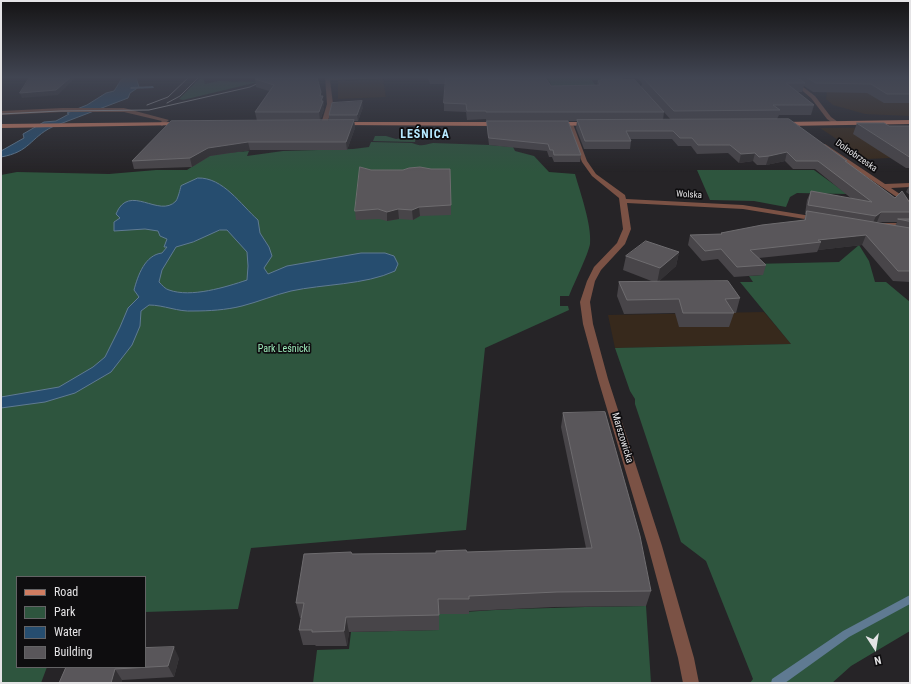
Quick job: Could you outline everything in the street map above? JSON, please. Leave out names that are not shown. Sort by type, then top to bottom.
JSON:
[{"type":"main road","points":[[1,126],[164,122],[186,124]]},
{"type":"main road","points":[[780,124],[910,122]]},
{"type":"main road","points":[[316,124],[504,124]]},
{"type":"main road","points":[[549,124],[593,124]]},
{"type":"street","points":[[329,124],[330,109]]},
{"type":"street","points":[[822,109],[836,123]]},
{"type":"street","points":[[3,113],[62,110],[106,110],[136,112],[164,122]]},
{"type":"street","points":[[570,124],[584,161],[594,175],[617,192],[622,197],[623,201]]},
{"type":"street","points":[[792,124],[801,130]]},
{"type":"street","name":"Dolnobrzeska","points":[[815,140],[910,204]]},
{"type":"street","points":[[884,186],[910,185]]},
{"type":"street","name":"Wolska","points":[[623,201],[743,206],[825,221]]},
{"type":"street","name":"Marszowicka","points":[[623,201],[627,229],[621,244],[596,270],[591,281],[585,302],[588,324],[603,379],[655,546],[686,658],[691,683]]},
{"type":"street","points":[[897,233],[870,227],[910,225]]},
{"type":"shaded area","points":[[847,109],[910,109],[910,116],[865,114]]},
{"type":"shaded area","points":[[910,127],[910,157],[867,159],[820,128]]},
{"type":"shaded area","points":[[764,312],[791,344],[615,348],[608,315]]},
{"type":"green space","points":[[375,136],[386,136],[396,139],[416,136],[415,142],[373,141]]},
{"type":"green space","name":"Park Leśnicki","points":[[371,142],[412,143],[421,145],[433,143],[513,147],[515,151],[534,156],[549,172],[575,174],[585,209],[590,236],[589,249],[569,296],[560,296],[560,306],[568,306],[569,310],[485,348],[466,530],[251,548],[238,609],[146,612],[146,576],[16,576],[16,668],[47,668],[41,683],[1,683],[1,175],[17,172],[109,174],[156,170],[187,170],[208,156],[215,154],[249,151],[247,156],[283,151],[353,149],[369,147]]},
{"type":"green space","points":[[697,170],[814,170],[847,194],[797,193],[790,197],[786,207],[754,201],[710,200]]},
{"type":"green space","points":[[859,245],[869,261],[875,282],[886,282],[910,302],[910,631],[851,666],[832,683],[750,683],[753,679],[706,561],[681,542],[635,404],[635,399],[630,391],[615,348],[791,344],[740,282],[753,282],[749,276],[762,275],[752,264],[839,262]]},
{"type":"green space","points":[[646,606],[651,683],[313,683],[317,650],[349,649],[351,632],[439,630],[439,614],[568,607]]},
{"type":"water","points":[[77,109],[99,109],[52,127],[18,152],[1,157],[1,151],[24,138],[23,134],[44,122],[56,121],[69,114],[67,113]]},
{"type":"water","points":[[198,178],[216,182],[231,193],[258,220],[260,233],[269,247],[272,256],[264,268],[268,274],[287,266],[361,253],[385,253],[394,256],[398,264],[395,271],[383,276],[357,282],[291,291],[230,308],[187,311],[149,305],[141,311],[140,326],[132,345],[111,372],[75,393],[45,402],[1,408],[1,397],[59,387],[93,367],[105,357],[128,308],[139,297],[134,290],[140,272],[151,258],[162,253],[167,247],[164,247],[167,239],[160,236],[158,231],[145,229],[114,231],[114,222],[120,218],[116,214],[122,205],[128,201],[161,206],[169,205],[176,201],[181,186]],"holes":[[[220,230],[227,230],[247,252],[247,280],[208,291],[188,293],[168,289],[159,282],[162,270],[176,247],[193,242]]]},
{"type":"building","points":[[257,109],[320,109],[319,112],[255,112]]},
{"type":"building","points":[[331,109],[359,109],[357,115],[329,115]]},
{"type":"building","points":[[467,109],[661,109],[664,112],[486,112],[467,111]]},
{"type":"building","points":[[672,109],[780,110],[674,111]]},
{"type":"building","points":[[789,119],[895,198],[902,191],[910,203],[910,212],[881,212],[876,216],[808,205],[811,191],[872,202],[818,161],[796,161],[787,152],[759,157],[755,153],[741,154],[730,145],[698,145],[692,138],[680,138],[673,131],[626,131],[631,141],[585,141],[577,120]]},
{"type":"building","points":[[354,120],[346,142],[248,142],[208,148],[190,158],[132,161],[171,121]]},
{"type":"building","points":[[487,121],[568,121],[581,155],[554,155],[553,150],[550,150],[548,144],[489,138]]},
{"type":"building","points":[[857,123],[884,123],[889,126],[910,126],[910,157]]},
{"type":"building","points":[[360,167],[371,170],[403,170],[420,167],[431,169],[450,169],[451,205],[419,207],[412,210],[398,209],[387,212],[378,209],[355,211]]},
{"type":"building","points":[[807,211],[910,228],[910,271],[898,271],[866,235],[750,250],[766,265],[737,267],[721,249],[705,251],[690,235],[722,234],[721,233],[762,225],[805,220]]},
{"type":"building","points":[[898,219],[910,219],[910,221]]},
{"type":"building","points":[[646,241],[679,252],[660,268],[626,256]]},
{"type":"building","points":[[728,281],[740,298],[725,299],[734,313],[683,313],[679,299],[627,300],[619,282]]},
{"type":"building","points":[[605,412],[640,536],[651,591],[557,592],[469,596],[469,599],[438,599],[439,615],[346,617],[344,631],[312,632],[312,630],[299,630],[304,603],[296,603],[304,554],[351,552],[352,554],[436,553],[436,551],[466,550],[467,552],[592,548],[563,413]]},
{"type":"building","points":[[174,647],[168,666],[146,667],[146,648]]},
{"type":"building","points":[[66,668],[133,668],[115,669],[111,683],[59,683]]},
{"type":"waterway","points":[[776,683],[846,634],[910,599]]},
{"type":"tram line","points":[[1,114],[154,109]]},
{"type":"district","name":"LEŚNICA","points":[[425,135]]}]
